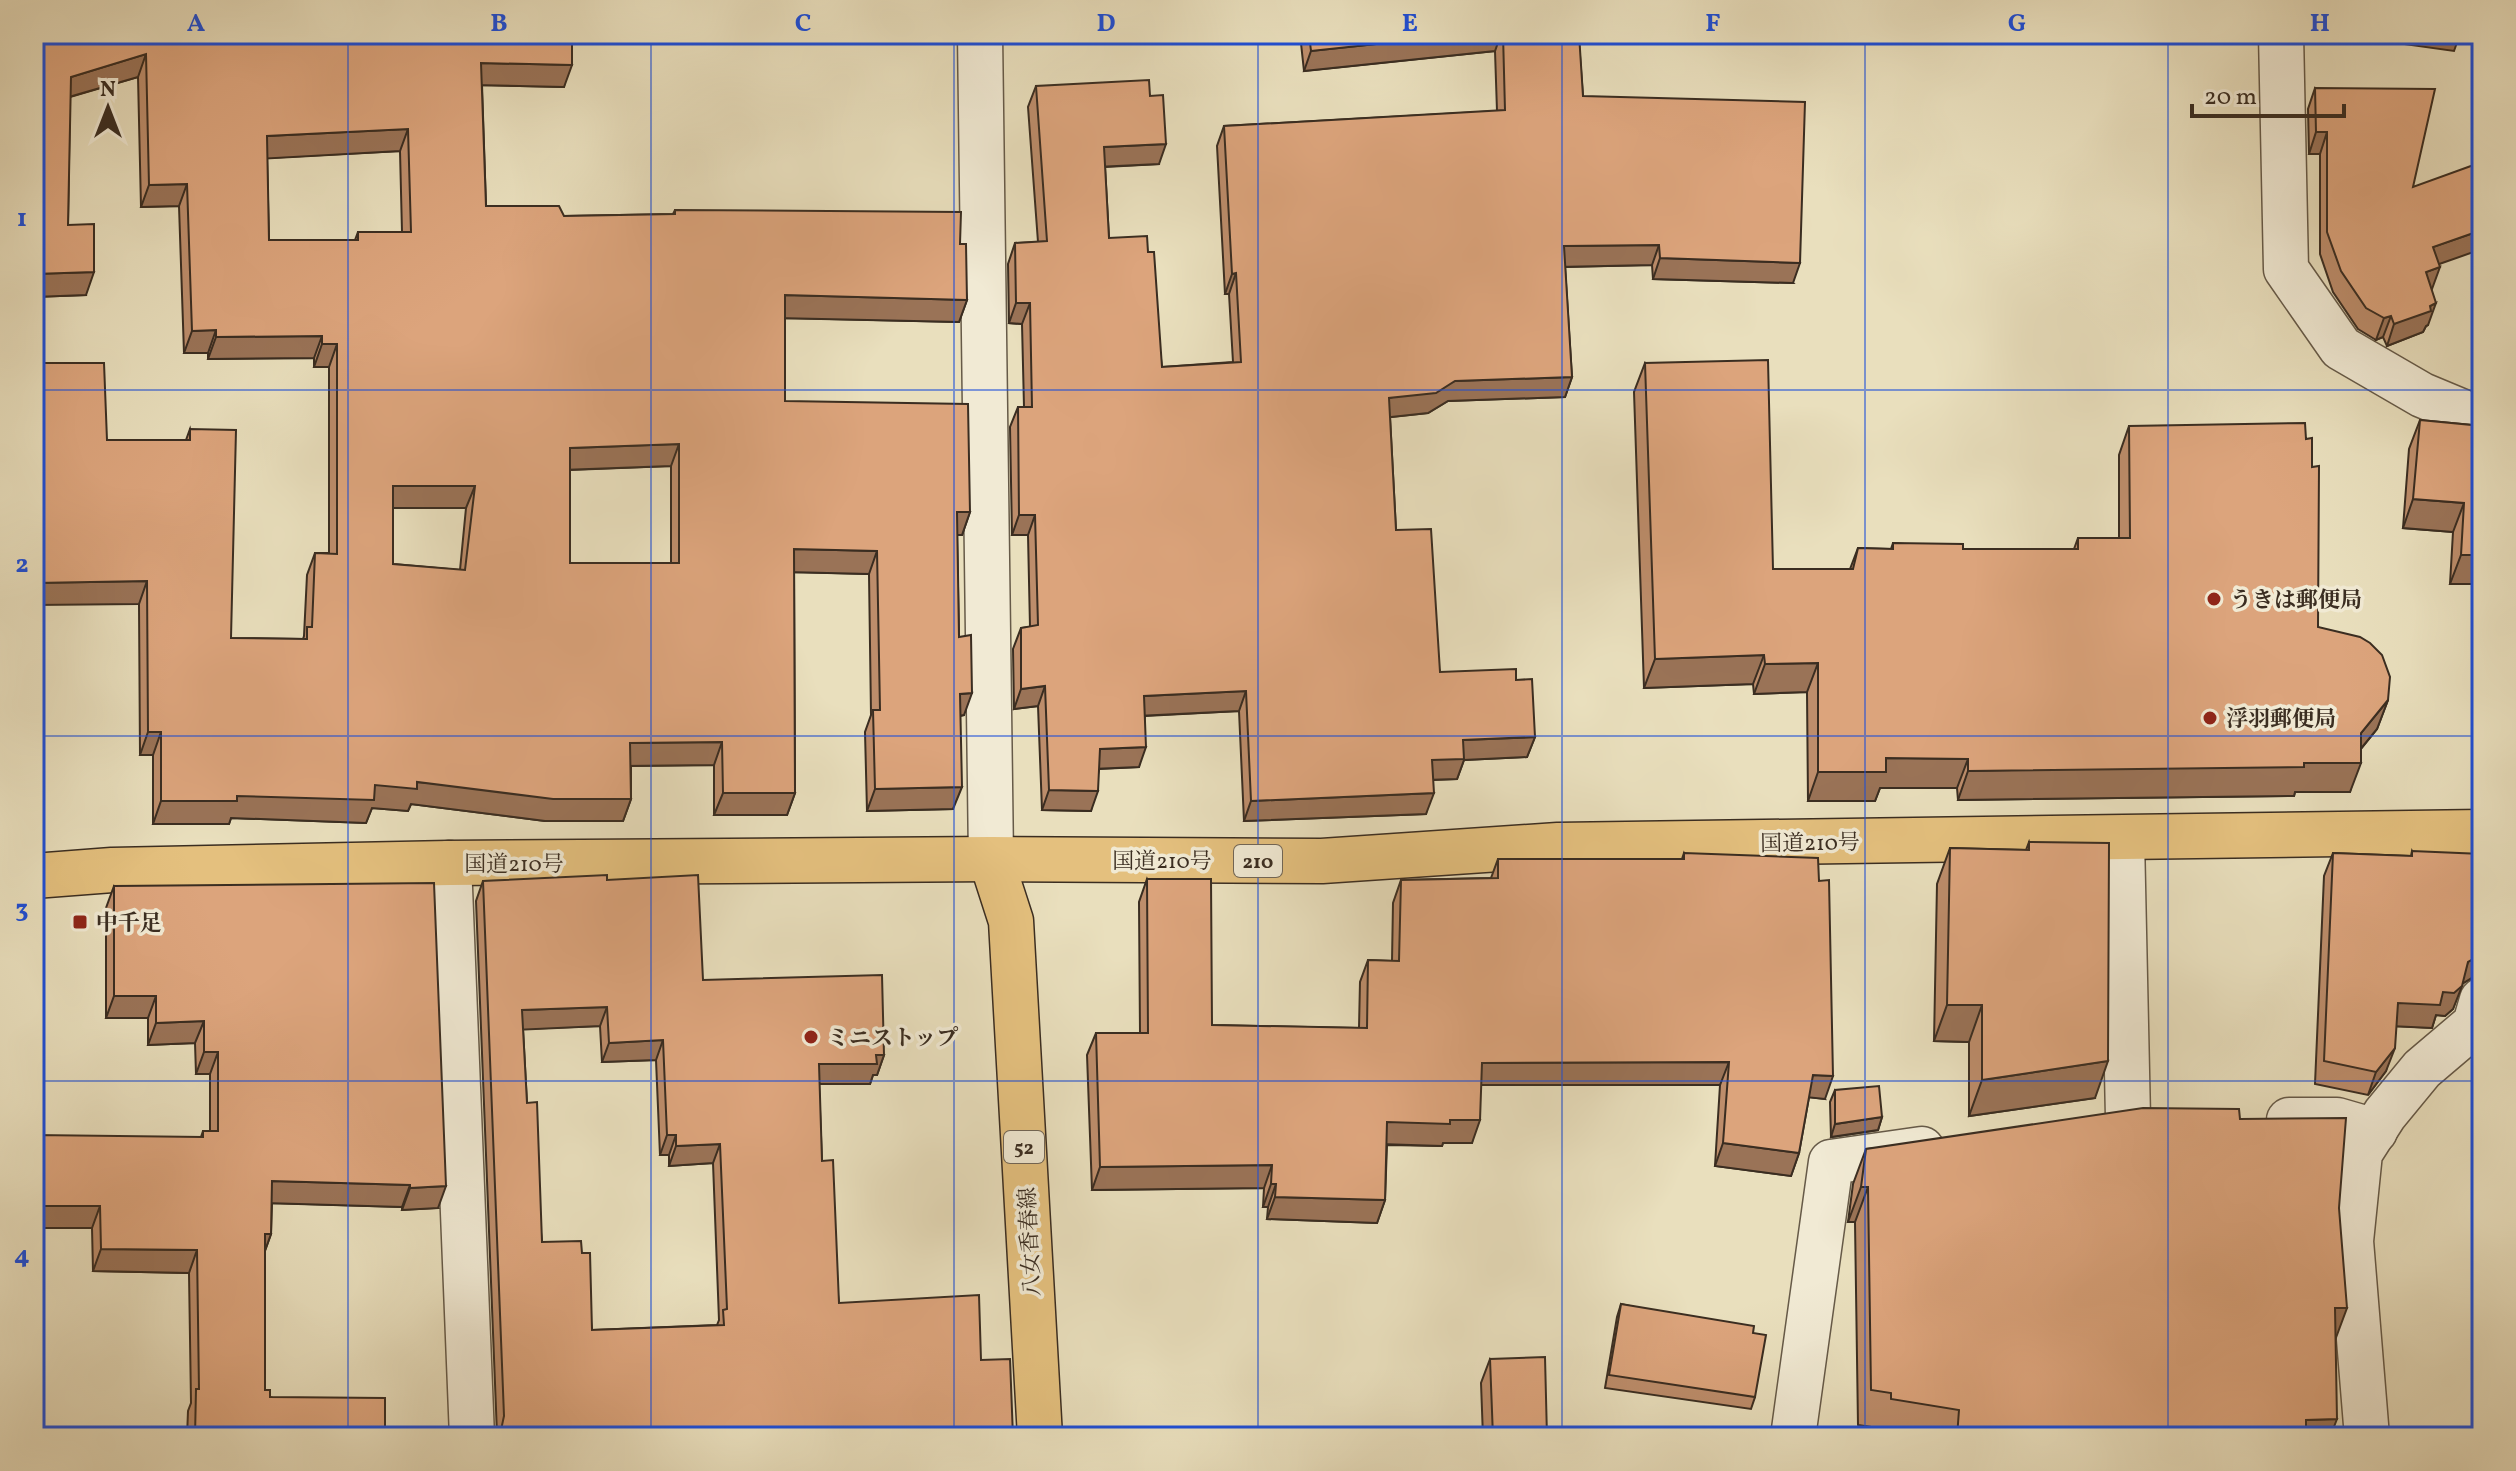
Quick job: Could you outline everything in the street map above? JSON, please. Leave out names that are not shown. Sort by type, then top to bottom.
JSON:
[{"type":"main road","name":"国道210号","points":[[34,876],[112,870],[449,863],[991,859],[1322,861],[1558,845],[2482,832]]},
{"type":"main road","name":"八女香春線","points":[[991,859],[1011,921],[1040,1437]]},
{"type":"street","points":[[980,34],[991,859]]},
{"type":"street","points":[[2281,34],[2286,269],[2341,348],[2422,395],[2482,420]]},
{"type":"street","points":[[2122,839],[2128,1118]]},
{"type":"street","points":[[449,863],[472,1437]]},
{"type":"street","points":[[2367,1437],[2351,1241],[2360,1153],[2422,1069],[2475,1024],[2482,1000]]},
{"type":"street","points":[[2081,1125],[2128,1118],[2173,1119]]},
{"type":"street","points":[[2247,1119],[2337,1120],[2375,1131]]},
{"type":"street","points":[[1793,1437],[1831,1162],[1956,1144]]},
{"type":"building","points":[[34,34],[572,34],[572,65],[481,63],[486,206],[559,206],[564,216],[675,214],[675,210],[961,212],[960,244],[966,244],[967,300],[785,295],[785,401],[968,404],[970,512],[957,512],[959,637],[971,635],[972,693],[960,694],[962,787],[875,789],[873,710],[880,710],[877,551],[794,549],[795,793],[723,793],[722,742],[630,743],[631,799],[553,799],[417,782],[417,789],[375,785],[374,800],[237,796],[237,801],[161,801],[161,732],[148,732],[147,581],[34,583],[34,363],[104,363],[107,440],[190,440],[190,429],[236,430],[231,638],[307,639],[307,627],[312,627],[315,553],[337,554],[337,344],[322,344],[322,336],[216,337],[216,330],[192,331],[187,184],[149,185],[146,54],[71,77],[68,225],[94,224],[94,272],[34,274]],"holes":[[[408,129],[411,232],[358,232],[358,240],[269,240],[267,136]],[[679,444],[679,563],[570,563],[570,448]],[[393,486],[475,486],[465,570],[393,564]]]},
{"type":"building","points":[[1309,34],[1470,34],[1311,51]]},
{"type":"building","points":[[1503,34],[1579,34],[1583,96],[1805,102],[1800,263],[1660,258],[1659,245],[1564,246],[1572,377],[1455,381],[1436,393],[1389,398],[1396,530],[1431,529],[1440,672],[1516,669],[1516,680],[1532,679],[1535,737],[1463,740],[1464,759],[1432,760],[1434,793],[1251,801],[1246,691],[1144,696],[1146,747],[1100,749],[1098,791],[1049,790],[1045,686],[1021,689],[1021,628],[1038,625],[1035,515],[1019,515],[1018,407],[1032,407],[1030,303],[1016,303],[1015,243],[1047,241],[1036,86],[1149,80],[1150,96],[1163,95],[1166,144],[1104,147],[1109,238],[1147,236],[1148,252],[1154,252],[1162,367],[1241,362],[1236,273],[1232,274],[1224,126],[1505,110]]},
{"type":"building","points":[[2315,88],[2435,89],[2413,187],[2482,162],[2482,230],[2433,247],[2440,267],[2426,272],[2436,303],[2430,306],[2431,311],[2394,324],[2391,316],[2384,318],[2366,308],[2341,271],[2327,232],[2327,132],[2316,132]]},
{"type":"building","points":[[1768,360],[1773,569],[1853,569],[1858,548],[1893,549],[1893,543],[1963,544],[1963,549],[2078,549],[2078,538],[2130,538],[2129,426],[2305,423],[2306,439],[2312,438],[2312,467],[2319,466],[2318,627],[2360,637],[2370,643],[2382,655],[2390,677],[2388,700],[2361,733],[2361,763],[2304,763],[2304,767],[1968,771],[1968,759],[1886,758],[1886,772],[1818,772],[1818,663],[1765,664],[1764,655],[1655,659],[1645,363]]},
{"type":"building","points":[[2420,420],[2482,426],[2482,555],[2461,555],[2464,503],[2413,499]]},
{"type":"building","points":[[2029,842],[2109,843],[2108,1061],[1982,1080],[1982,1005],[1947,1005],[1950,848],[2029,850]]},
{"type":"building","points":[[2412,851],[2482,854],[2482,954],[2468,962],[2462,986],[2454,993],[2443,992],[2440,1005],[2398,1003],[2395,1048],[2376,1072],[2324,1061],[2333,853],[2412,856]]},
{"type":"building","points":[[1684,853],[1818,858],[1819,881],[1829,880],[1833,1076],[1813,1075],[1799,1153],[1723,1143],[1729,1062],[1482,1063],[1480,1120],[1450,1120],[1450,1124],[1387,1122],[1385,1200],[1275,1197],[1276,1184],[1271,1184],[1272,1165],[1100,1167],[1096,1033],[1148,1033],[1147,879],[1211,879],[1212,1025],[1367,1028],[1368,960],[1399,961],[1401,880],[1498,878],[1498,859],[1684,859]]},
{"type":"building","points":[[607,875],[607,880],[698,875],[703,980],[882,975],[884,1055],[876,1055],[877,1064],[819,1064],[822,1161],[833,1160],[839,1303],[979,1295],[981,1360],[1010,1359],[1013,1437],[494,1437],[501,1430],[504,1416],[483,881]],"holes":[[[607,1007],[609,1043],[663,1040],[667,1135],[676,1135],[676,1146],[720,1144],[727,1309],[723,1310],[724,1325],[592,1330],[590,1253],[582,1253],[581,1241],[542,1242],[537,1102],[527,1103],[522,1010]]]},
{"type":"building","points":[[434,883],[446,1186],[410,1188],[410,1185],[272,1181],[271,1234],[265,1234],[265,1390],[270,1390],[270,1397],[385,1398],[385,1437],[195,1437],[196,1389],[199,1389],[197,1250],[101,1249],[100,1206],[34,1206],[34,1135],[203,1137],[203,1131],[218,1131],[218,1052],[204,1052],[204,1021],[156,1023],[156,996],[114,996],[114,886]]},
{"type":"building","points":[[1879,1086],[1882,1117],[1835,1124],[1835,1090]]},
{"type":"building","points":[[2143,1108],[2239,1109],[2240,1119],[2346,1118],[2339,1208],[2347,1308],[2335,1308],[2337,1419],[2306,1420],[2306,1437],[1957,1437],[1959,1410],[1891,1399],[1891,1393],[1871,1390],[1868,1187],[1861,1187],[1866,1149]]},
{"type":"building","points":[[1621,1304],[1754,1326],[1753,1333],[1766,1335],[1755,1397],[1609,1375]]},
{"type":"building","points":[[1545,1357],[1547,1437],[1493,1437],[1490,1359]]},
{"type":"place","name":"うきは郵便局","points":[[2214,599]]},
{"type":"place","name":"浮羽郵便局","points":[[2210,718]]},
{"type":"place","name":"中千足","points":[[80,922]]},
{"type":"place","name":"ミニストップ","points":[[811,1037]]}]
